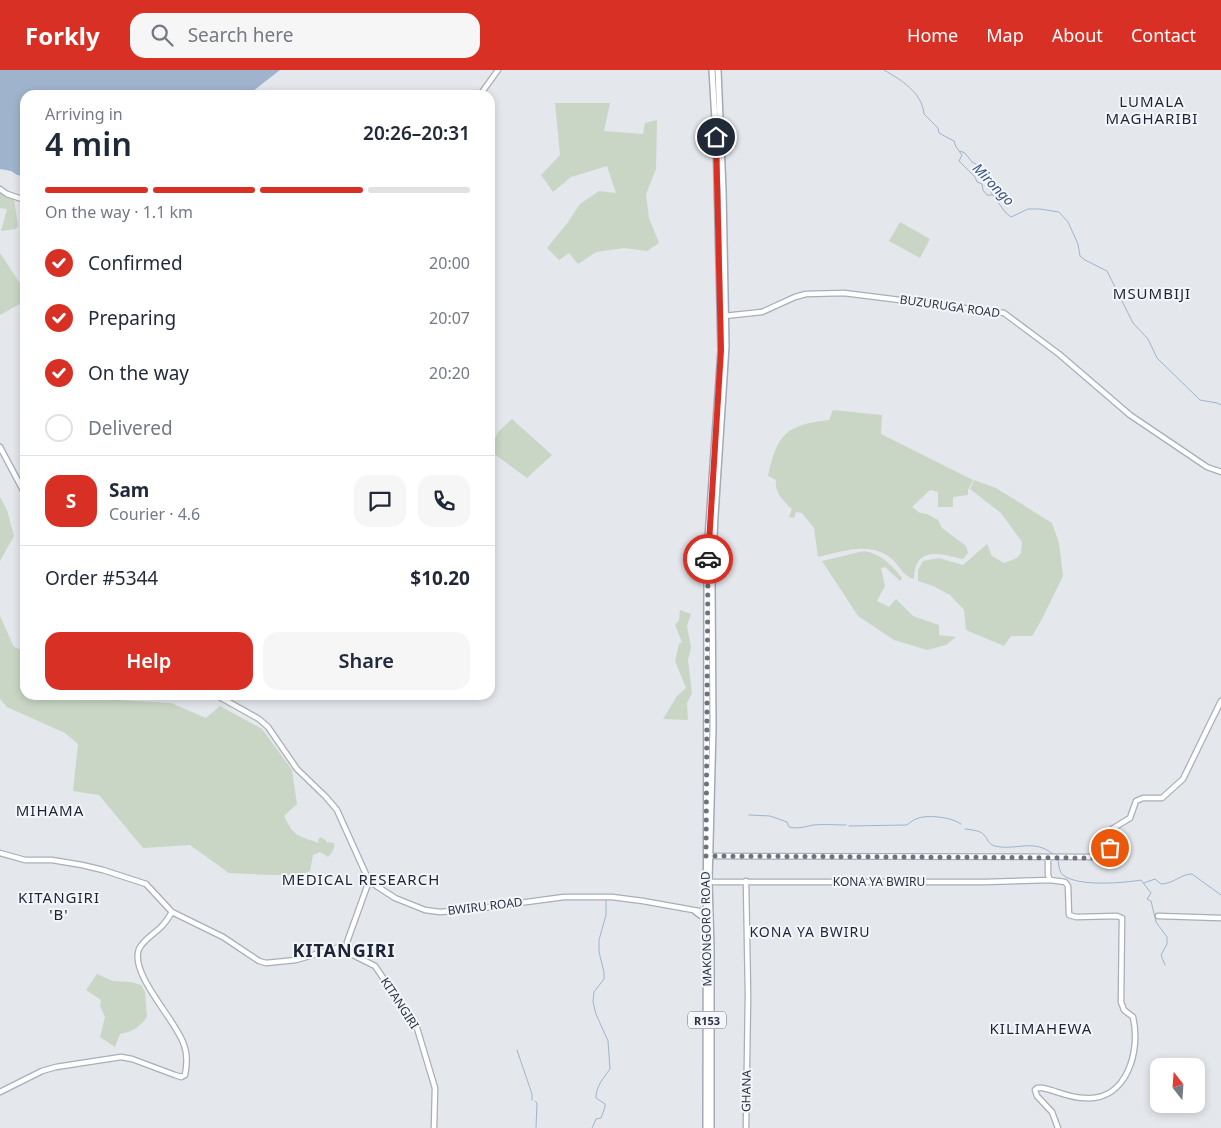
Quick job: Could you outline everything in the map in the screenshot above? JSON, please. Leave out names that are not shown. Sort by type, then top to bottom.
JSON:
[{"type":"main road","points":[[484,90],[498,70]]},
{"type":"main road","name":"MAKONGORO ROAD","points":[[711,1128],[711,948],[705,905],[708,856],[714,516],[726,346],[722,316],[712,70]]},
{"type":"main road","name":"MAKONGORO ROAD","points":[[718,70],[723,190],[722,316]]},
{"type":"main road","points":[[0,189],[7,194],[20,198]]},
{"type":"main road","name":"BUZURUGA ROAD","points":[[722,316],[762,312],[806,294],[844,293],[1004,313],[1073,365],[1130,415],[1207,467],[1221,472]]},
{"type":"main road","points":[[0,447],[20,485]]},
{"type":"main road","name":"BWIRU ROAD","points":[[224,700],[265,724],[297,769],[326,797],[339,813],[370,880],[395,898],[432,911],[475,910],[535,900],[579,897],[624,898],[696,912]]},
{"type":"main road","points":[[708,856],[1099,858],[1107,856],[1112,829],[1130,818],[1136,801],[1143,798],[1162,798],[1183,779],[1221,701]]},
{"type":"main road","points":[[0,853],[25,860],[52,860],[82,865],[146,884],[172,912],[212,931],[266,963],[296,960],[345,948],[370,880]]},
{"type":"main road","name":"MAKONGORO ROAD","points":[[706,1128],[708,856]]},
{"type":"main road","points":[[1048,857],[1048,875],[1050,880],[1067,884],[1068,911],[1071,916],[1121,916],[1121,1002],[1124,1010],[1132,1017],[1134,1025],[1134,1048],[1130,1068],[1120,1085],[1109,1093],[1096,1098],[1084,1098],[1043,1088],[1035,1090],[1037,1096],[1052,1112],[1058,1128]]},
{"type":"main road","name":"KONA YA BWIRU","points":[[709,882],[985,882],[1050,880]]},
{"type":"main road","name":"GHANA","points":[[746,882],[748,995],[746,1128]]},
{"type":"main road","points":[[696,912],[705,905]]},
{"type":"main road","points":[[0,1092],[42,1071],[121,1057],[132,1059],[175,1075],[185,1075],[187,1063],[185,1045],[149,988],[138,957],[138,949],[160,928],[172,912]]},
{"type":"main road","points":[[696,912],[707,915]]},
{"type":"main road","points":[[1158,916],[1221,918]]},
{"type":"main road","name":"KITANGIRI","points":[[345,948],[375,966],[417,1028],[435,1088],[434,1128]]},
{"type":"green space","points":[[555,103],[610,103],[604,131],[643,134],[645,123],[657,120],[656,169],[646,194],[649,218],[659,243],[647,251],[624,248],[596,252],[578,264],[569,253],[559,260],[547,248],[580,204],[599,191],[616,193],[607,166],[571,177],[553,192],[541,175],[560,155]]},
{"type":"green space","points":[[0,190],[14,199],[18,226],[16,229],[1,231],[7,209],[0,208]]},
{"type":"green space","points":[[900,222],[930,239],[920,258],[889,241]]},
{"type":"green space","points":[[0,253],[20,283],[20,304],[0,315]]},
{"type":"green space","points":[[833,410],[882,415],[881,434],[973,480],[968,490],[968,495],[953,497],[953,507],[938,507],[938,492],[930,490],[912,507],[920,513],[927,514],[938,520],[942,528],[966,546],[968,553],[963,559],[930,554],[919,561],[915,568],[914,579],[905,574],[894,561],[877,551],[868,549],[848,550],[818,557],[814,528],[802,513],[796,512],[794,518],[789,517],[792,509],[778,492],[776,480],[768,476],[775,451],[785,434],[802,425],[829,420]]},
{"type":"green space","points":[[512,419],[552,455],[527,478],[495,455],[495,439],[498,432]]},
{"type":"green space","points":[[974,480],[996,488],[1052,523],[1059,543],[1063,576],[1042,619],[1032,636],[1011,636],[1004,646],[966,630],[964,610],[950,595],[918,581],[918,570],[923,561],[939,558],[963,565],[987,544],[992,556],[1004,563],[1017,558],[1021,553],[1022,542],[1001,513],[970,489]]},
{"type":"green space","points":[[0,497],[7,510],[14,536],[0,561]]},
{"type":"green space","points":[[864,551],[875,554],[886,561],[902,578],[900,581],[885,567],[881,568],[885,586],[877,601],[889,607],[896,599],[913,616],[939,625],[939,635],[956,637],[946,645],[927,650],[894,640],[858,616],[822,561]]},
{"type":"green space","points":[[680,610],[691,614],[687,626],[691,647],[688,660],[692,693],[687,703],[688,720],[663,719],[677,696],[686,688],[675,661],[679,644],[682,642],[675,625],[679,620]]},
{"type":"green space","points":[[0,616],[14,647],[20,649],[20,700],[117,700],[171,703],[206,718],[220,706],[262,729],[292,770],[297,804],[284,816],[297,835],[319,843],[320,837],[326,840],[326,842],[334,843],[332,852],[328,857],[320,852],[313,855],[310,871],[298,876],[229,873],[190,845],[143,848],[99,795],[73,791],[78,744],[65,733],[7,707],[0,699]]},
{"type":"green space","points":[[97,974],[113,981],[131,982],[141,985],[145,992],[147,1017],[135,1029],[120,1034],[115,1047],[100,1037],[105,1017],[100,1006],[101,1000],[86,990]]},
{"type":"water","points":[[0,70],[280,70],[254,90],[20,90],[20,175],[0,169]]},
{"type":"waterway","name":"Mirongo","points":[[884,70],[915,93],[924,114],[938,128],[939,133],[954,141],[962,155],[959,161],[975,177],[977,182],[982,184],[983,190],[987,195],[993,195],[1011,217],[1028,209],[1059,212],[1068,222],[1078,244],[1080,256],[1107,271],[1133,323],[1148,339],[1157,358],[1200,400],[1221,405]]},
{"type":"waterway","points":[[960,151],[965,153],[972,162],[982,167],[992,194]]},
{"type":"waterway","points":[[749,815],[770,816],[787,822],[789,827],[792,828],[813,825],[846,825]]},
{"type":"waterway","points":[[849,826],[906,825],[920,817],[945,818],[961,824]]},
{"type":"waterway","points":[[965,829],[980,832],[989,843],[995,846],[1031,846],[1046,849],[1053,854]]},
{"type":"waterway","points":[[1058,860],[1062,874],[1070,879],[1090,883],[1141,880],[1151,893],[1147,899],[1151,901],[1156,922],[1167,937],[1167,944],[1161,955],[1165,965]]},
{"type":"waterway","points":[[1144,883],[1155,879],[1161,884],[1165,884],[1192,874],[1221,895]]},
{"type":"waterway","points":[[592,1128],[596,1119],[601,1118],[605,1107],[605,1104],[596,1098],[596,1094],[600,1083],[610,1069],[608,1041],[596,1014],[593,1002],[594,992],[604,979],[599,952],[599,940],[606,915],[606,900]]},
{"type":"waterway","points":[[517,1050],[532,1094],[532,1100]]},
{"type":"waterway","points":[[535,1101],[537,1103],[536,1128]]},
{"type":"way so far","points":[[708,559],[706,856],[1099,858],[1107,856],[1110,848]]},
{"type":"district","name":"LUMALA MAGHARIBI","points":[[1152,110]]},
{"type":"district","name":"MSUMBIJI","points":[[1152,293]]},
{"type":"district","name":"MIHAMA","points":[[50,810]]},
{"type":"district","name":"MEDICAL RESEARCH","points":[[361,879]]},
{"type":"district","name":"KITANGIRI 'B'","points":[[59,906]]},
{"type":"district","name":"KONA YA BWIRU","points":[[810,931]]},
{"type":"district","name":"KITANGIRI","points":[[344,950]]},
{"type":"district","name":"KILIMAHEWA","points":[[1041,1028]]},
{"type":"route","points":[[708,559],[721,350],[716,137]]}]
